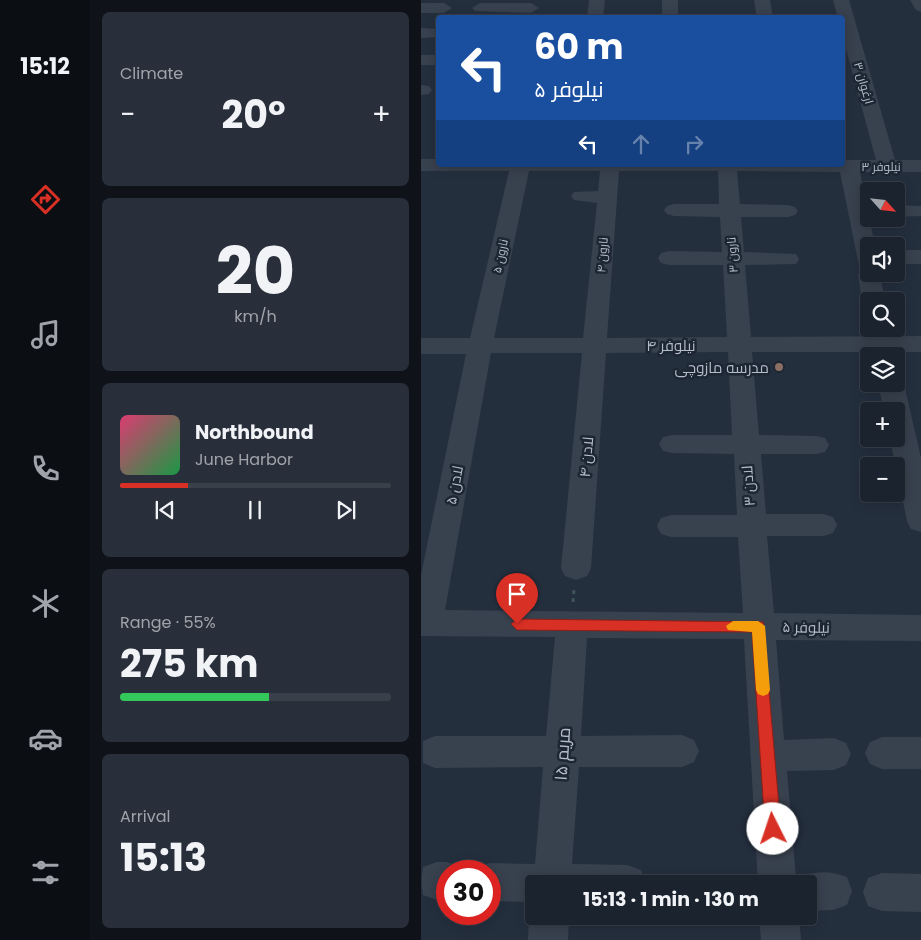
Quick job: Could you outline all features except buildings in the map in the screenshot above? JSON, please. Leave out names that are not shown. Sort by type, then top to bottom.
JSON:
[{"type":"street","points":[[595,15],[597,0]]},
{"type":"street","points":[[670,0],[670,15]]},
{"type":"street","points":[[762,0],[764,15]]},
{"type":"street","name":"ارغوان ۳","points":[[841,0],[887,166]]},
{"type":"street","points":[[918,0],[921,7]]},
{"type":"street","points":[[421,8],[444,8]]},
{"type":"street","points":[[480,8],[531,9]]},
{"type":"street","points":[[421,60],[436,60]]},
{"type":"street","name":"نیلوفر ۳","points":[[421,165],[436,165]]},
{"type":"street","name":"نیلوفر ۳","points":[[845,166],[921,166]]},
{"type":"street","points":[[849,166],[860,201]]},
{"type":"street","name":"نارون ۵","points":[[480,346],[520,167]]},
{"type":"street","name":"نارون ۴","points":[[596,345],[606,197],[610,167]]},
{"type":"street","name":"نارون ۳","points":[[727,167],[738,345]]},
{"type":"street","points":[[581,196],[606,197]]},
{"type":"street","points":[[674,210],[788,211]]},
{"type":"street","points":[[905,257],[921,257]]},
{"type":"street","points":[[669,258],[788,259]]},
{"type":"street","name":"نیلوفر ۴","points":[[421,346],[921,344]]},
{"type":"street","name":"لادن ۴","points":[[576,568],[596,345]]},
{"type":"street","name":"لادن ۳","points":[[738,345],[776,875]]},
{"type":"street","name":"لادن ۵","points":[[424,623],[480,346]]},
{"type":"street","points":[[894,392],[912,445],[921,521]]},
{"type":"street","points":[[672,444],[816,445]]},
{"type":"street","points":[[671,526],[823,525]]},
{"type":"street","name":"نیلوفر ۵","points":[[424,623],[921,628]]},
{"type":"street","name":"مریم ۱۵","points":[[553,875],[572,625]]},
{"type":"street","points":[[435,752],[682,751]]},
{"type":"street","points":[[882,753],[921,753]]},
{"type":"street","points":[[768,756],[834,754]]},
{"type":"street","points":[[501,882],[525,883]]},
{"type":"street","points":[[882,892],[921,893]]},
{"type":"street","points":[[548,940],[549,925]]},
{"type":"street","points":[[780,925],[781,940]]},
{"type":"path","points":[[572,625],[576,568]]},
{"type":"slow traffic","points":[[733,626],[758,626],[763,690]]},
{"type":"place","name":"مدرسه مازوچی","points":[[779,367]]},
{"type":"route","points":[[517,624],[758,626],[773,829]]}]
